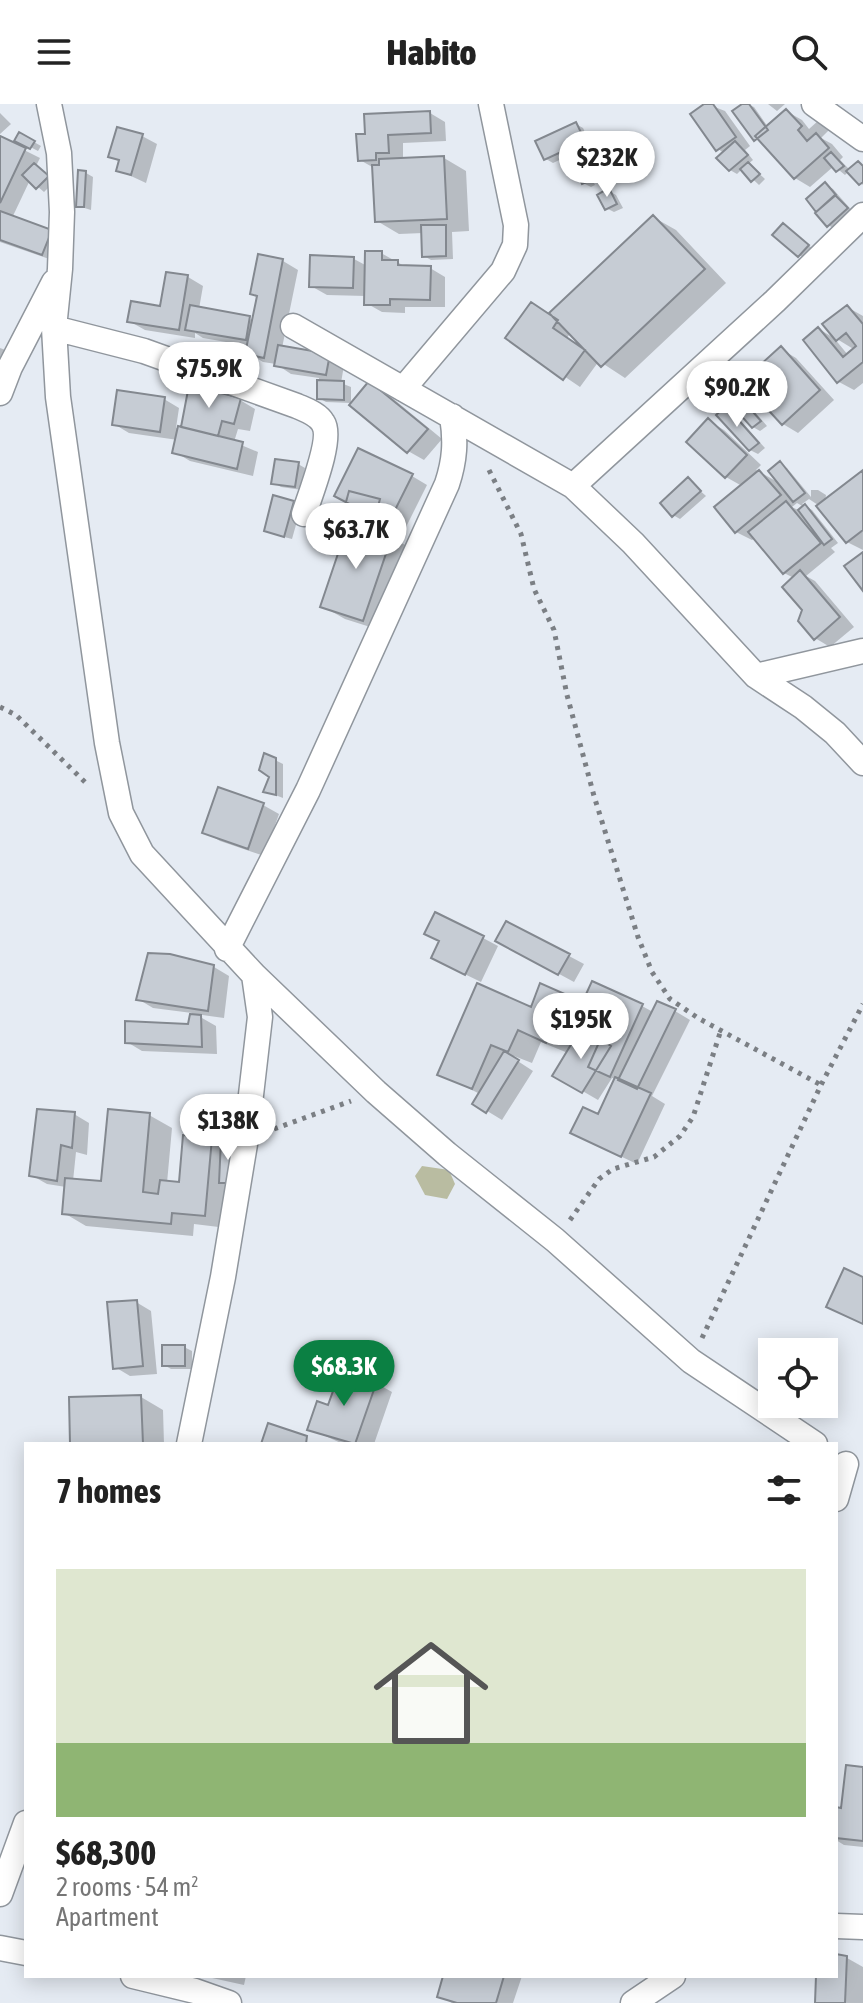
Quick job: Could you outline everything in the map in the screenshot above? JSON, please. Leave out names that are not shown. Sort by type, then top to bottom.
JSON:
[{"type":"street","points":[[49,104],[59,153],[60,269],[54,328],[58,397],[107,743],[121,813],[142,854],[227,949],[376,1092],[447,1154],[555,1240],[691,1361],[812,1442]]},
{"type":"street","points":[[403,389],[503,271],[515,245],[516,225],[491,104]]},
{"type":"street","points":[[814,104],[863,139]]},
{"type":"street","points":[[573,486],[775,301],[863,215]]},
{"type":"street","points":[[0,393],[60,269]]},
{"type":"street","points":[[293,326],[573,486],[633,543],[756,676],[835,733],[863,763]]},
{"type":"street","points":[[54,328],[144,351],[316,415],[322,421],[327,437],[304,514]]},
{"type":"street","points":[[227,949],[308,790],[447,484],[455,462],[461,423]]},
{"type":"street","points":[[756,676],[863,651]]},
{"type":"street","points":[[189,1442],[223,1277],[246,1138],[259,1043],[260,1017],[254,975]]},
{"type":"street","points":[[838,1494],[848,1466]]},
{"type":"street","points":[[0,1894],[24,1828]]},
{"type":"street","points":[[838,1926],[863,1927]]},
{"type":"street","points":[[0,1948],[24,1953]]},
{"type":"street","points":[[141,1978],[229,2003]]},
{"type":"street","points":[[633,2003],[670,1978]]},
{"type":"path","points":[[461,423],[521,534],[534,589],[554,630],[567,695],[594,796],[652,972],[670,999],[821,1085]]},
{"type":"path","points":[[0,707],[16,715],[64,764],[121,813]]},
{"type":"path","points":[[691,1361],[821,1085],[863,1004]]},
{"type":"path","points":[[555,1240],[599,1179],[613,1169],[654,1157],[680,1136],[693,1117],[721,1030]]},
{"type":"path","points":[[246,1138],[376,1092]]},
{"type":"green space","points":[[422,1166],[449,1170],[455,1184],[447,1199],[425,1195],[415,1176]]},
{"type":"building","points":[[704,104],[713,104],[736,137],[716,151],[690,114]]},
{"type":"building","points":[[742,104],[749,104],[768,130],[754,141],[732,111]]},
{"type":"building","points":[[786,109],[802,126],[798,130],[807,141],[816,133],[829,148],[794,179],[755,136]]},
{"type":"building","points":[[430,111],[431,133],[388,135],[389,153],[376,153],[376,160],[358,161],[356,134],[365,134],[364,114]]},
{"type":"building","points":[[576,122],[585,141],[544,160],[535,141]]},
{"type":"building","points":[[117,127],[143,134],[131,175],[116,171],[119,160],[108,157]]},
{"type":"building","points":[[19,132],[35,141],[30,149],[14,141]]},
{"type":"building","points":[[0,136],[26,148],[0,203]]},
{"type":"building","points":[[735,141],[748,155],[729,171],[716,158]]},
{"type":"building","points":[[585,149],[592,165],[583,169],[589,181],[582,184],[570,155]]},
{"type":"building","points":[[831,152],[844,166],[836,172],[824,158]]},
{"type":"building","points":[[444,156],[447,219],[375,222],[372,165],[379,165],[379,159]]},
{"type":"building","points":[[858,161],[863,166],[863,182],[859,185],[846,171]]},
{"type":"building","points":[[748,162],[760,174],[751,182],[740,169]]},
{"type":"building","points":[[34,163],[49,176],[36,189],[22,175]]},
{"type":"building","points":[[78,170],[86,171],[84,207],[76,207]]},
{"type":"building","points":[[825,182],[836,195],[816,212],[806,199]]},
{"type":"building","points":[[609,188],[617,204],[605,210],[597,195]]},
{"type":"building","points":[[835,195],[848,208],[827,227],[815,213]]},
{"type":"building","points":[[0,211],[52,230],[42,255],[0,240]]},
{"type":"building","points":[[653,215],[705,269],[601,367],[549,313]]},
{"type":"building","points":[[783,223],[809,245],[798,257],[772,235]]},
{"type":"building","points":[[421,225],[446,225],[446,256],[422,257]]},
{"type":"building","points":[[365,251],[382,251],[382,260],[398,260],[398,265],[431,266],[430,300],[390,299],[390,305],[364,305]]},
{"type":"building","points":[[258,254],[283,259],[264,358],[245,354],[257,296],[250,294]]},
{"type":"building","points":[[310,255],[354,257],[353,288],[309,287]]},
{"type":"building","points":[[166,272],[188,275],[179,330],[127,322],[131,301],[160,306]]},
{"type":"building","points":[[531,302],[558,320],[553,328],[585,350],[563,380],[505,338]]},
{"type":"building","points":[[190,305],[250,316],[246,340],[185,330]]},
{"type":"building","points":[[847,305],[863,324],[863,362],[837,383],[803,340],[818,327],[843,357],[856,346],[846,333],[836,341],[822,324]]},
{"type":"building","points":[[278,345],[330,354],[326,375],[274,366]]},
{"type":"building","points":[[781,346],[820,390],[782,425],[748,388],[765,372],[759,366]]},
{"type":"building","points":[[317,380],[344,381],[344,400],[317,399]]},
{"type":"building","points":[[369,381],[428,429],[407,453],[349,405]]},
{"type":"building","points":[[189,385],[241,398],[234,424],[222,421],[218,436],[181,427]]},
{"type":"building","points":[[117,390],[165,397],[160,432],[112,425]]},
{"type":"building","points":[[738,395],[761,421],[752,428],[729,402]]},
{"type":"building","points":[[726,406],[759,443],[749,451],[716,415]]},
{"type":"building","points":[[708,418],[747,455],[725,478],[686,442]]},
{"type":"building","points":[[178,426],[243,442],[237,469],[172,453]]},
{"type":"building","points":[[358,448],[413,474],[388,524],[334,496]]},
{"type":"building","points":[[275,459],[299,462],[295,487],[271,484]]},
{"type":"building","points":[[780,461],[805,493],[793,502],[768,471]]},
{"type":"building","points":[[759,470],[781,495],[735,533],[714,507]]},
{"type":"building","points":[[863,470],[863,530],[846,543],[816,506]]},
{"type":"building","points":[[688,477],[701,491],[672,517],[660,503]]},
{"type":"building","points":[[349,491],[380,499],[374,522],[343,513]]},
{"type":"building","points":[[273,495],[294,501],[284,537],[264,531]]},
{"type":"building","points":[[786,501],[821,543],[783,574],[748,532]]},
{"type":"building","points":[[805,504],[832,539],[824,545],[798,510]]},
{"type":"building","points":[[349,521],[392,536],[363,621],[320,607]]},
{"type":"building","points":[[863,552],[863,591],[844,566]]},
{"type":"building","points":[[800,570],[840,617],[814,640],[798,621],[802,610],[782,587]]},
{"type":"building","points":[[264,753],[276,758],[276,795],[263,792],[269,777],[259,770]]},
{"type":"building","points":[[218,787],[264,803],[248,849],[202,833]]},
{"type":"building","points":[[435,912],[484,936],[465,975],[431,958],[439,941],[424,934]]},
{"type":"building","points":[[506,921],[570,954],[558,975],[495,941]]},
{"type":"building","points":[[148,953],[170,954],[214,965],[208,1011],[136,1000]]},
{"type":"building","points":[[592,981],[643,1004],[610,1077],[588,1067],[601,1038],[572,1025]]},
{"type":"building","points":[[477,983],[531,1007],[540,983],[567,995],[546,1043],[518,1030],[508,1052],[491,1045],[472,1089],[437,1075]]},
{"type":"building","points":[[657,1001],[676,1009],[637,1089],[618,1080]]},
{"type":"building","points":[[190,1014],[201,1015],[202,1047],[125,1043],[125,1021],[188,1024]]},
{"type":"building","points":[[581,1028],[611,1046],[582,1093],[552,1076]]},
{"type":"building","points":[[504,1051],[519,1060],[486,1113],[472,1104]]},
{"type":"building","points":[[615,1077],[651,1093],[621,1157],[570,1133],[583,1107],[598,1114]]},
{"type":"building","points":[[37,1109],[75,1112],[72,1148],[61,1145],[57,1181],[29,1176]]},
{"type":"building","points":[[108,1109],[150,1113],[143,1192],[158,1194],[160,1180],[179,1182],[183,1135],[212,1138],[205,1216],[172,1213],[171,1224],[62,1214],[65,1178],[101,1181]]},
{"type":"building","points":[[221,1140],[238,1140],[236,1183],[219,1183]]},
{"type":"building","points":[[844,1268],[863,1277],[863,1324],[826,1307]]},
{"type":"building","points":[[137,1300],[143,1366],[113,1369],[107,1302]]},
{"type":"building","points":[[162,1345],[185,1345],[185,1366],[162,1366]]},
{"type":"building","points":[[341,1369],[377,1381],[356,1442],[307,1430],[317,1401],[328,1405]]},
{"type":"building","points":[[141,1395],[143,1442],[70,1442],[69,1397]]},
{"type":"building","points":[[268,1423],[307,1436],[306,1442],[262,1442]]},
{"type":"building","points":[[846,1765],[863,1767],[863,1841],[838,1838],[838,1807],[841,1808]]},
{"type":"building","points":[[838,1954],[847,1956],[845,2003],[815,2003],[816,1978],[838,1978]]},
{"type":"building","points":[[442,1978],[503,1978],[496,2003],[457,2003],[437,1997]]}]
